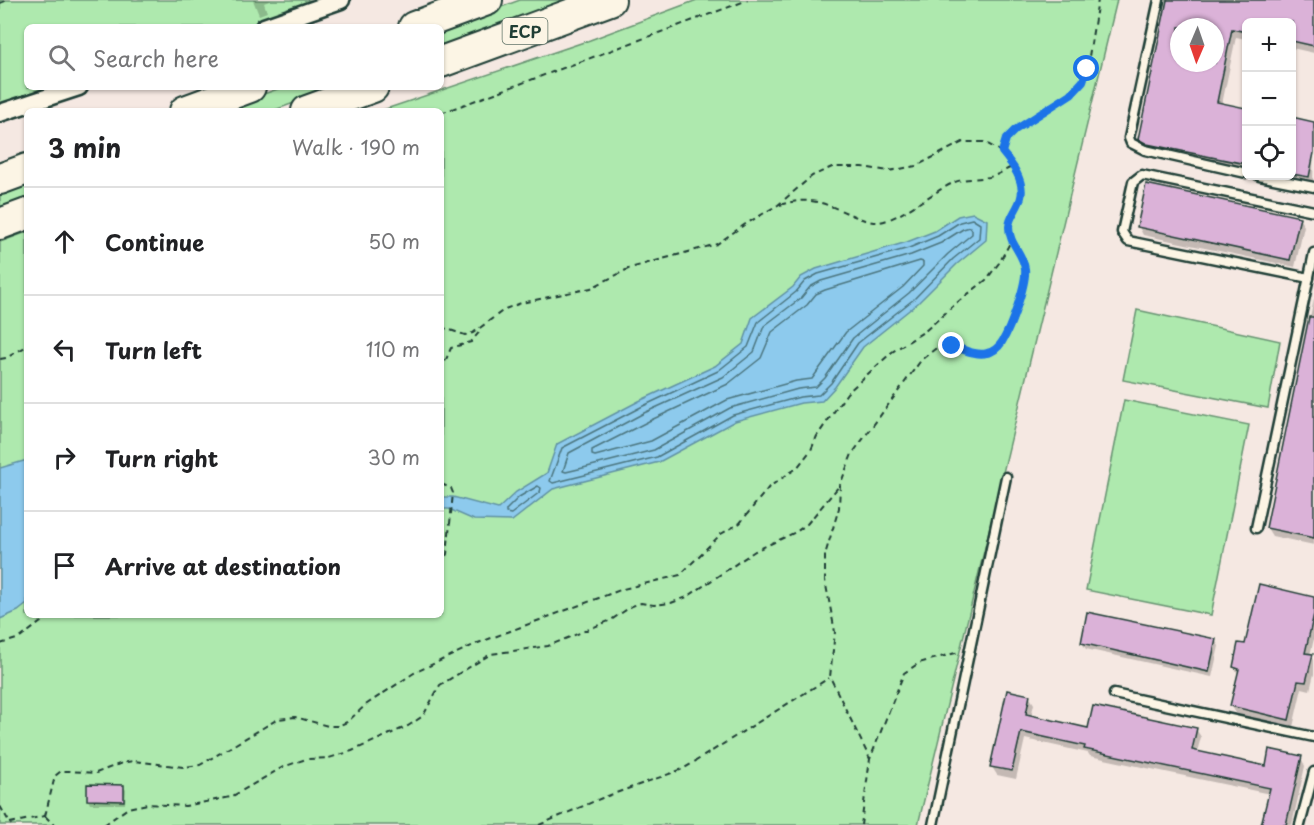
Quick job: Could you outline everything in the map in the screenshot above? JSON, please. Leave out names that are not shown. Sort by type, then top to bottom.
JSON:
[{"type":"highway","name":"ECP","points":[[422,24],[487,0]]},
{"type":"highway","name":"ECP","points":[[444,61],[610,0]]},
{"type":"highway","points":[[193,108],[242,90]]},
{"type":"highway","points":[[315,108],[365,90]]},
{"type":"highway","points":[[0,179],[24,170]]},
{"type":"highway","points":[[0,224],[24,215]]},
{"type":"street","points":[[273,24],[341,0]]},
{"type":"street","points":[[0,112],[70,90]]},
{"type":"lane","points":[[1159,0],[1130,138],[1131,143],[1145,150],[1242,172]]},
{"type":"lane","points":[[1309,278],[1128,241],[1122,232],[1133,183],[1142,176],[1314,211]]},
{"type":"lane","points":[[1280,180],[1314,187]]},
{"type":"lane","points":[[1256,528],[1314,253]]},
{"type":"lane","points":[[933,825],[1006,477]]},
{"type":"lane","points":[[1114,694],[1314,737]]},
{"type":"lane","points":[[1300,825],[1314,772]]},
{"type":"path","points":[[0,3],[8,0]]},
{"type":"path","points":[[444,112],[748,0]]},
{"type":"path","points":[[1002,152],[1006,139],[1015,130],[1071,94],[1083,81],[1098,0]]},
{"type":"path","points":[[104,825],[128,808],[147,804],[185,806],[231,797],[283,767],[306,759],[330,758],[352,751],[408,726],[423,716],[440,685],[491,654],[548,646],[611,620],[632,606],[641,603],[654,605],[671,603],[687,597],[755,551],[796,532],[807,524],[840,484],[852,454],[922,359],[944,346],[986,354],[1002,342],[1026,280],[1023,260],[1011,241],[1009,226],[1021,198],[1021,187],[1014,166],[1002,152],[984,142],[963,142],[915,166],[889,171],[862,167],[832,167],[812,176],[778,206]]},
{"type":"path","points":[[444,328],[465,335],[473,333],[505,309],[521,303],[591,288],[630,268],[717,243],[778,206],[794,201],[810,199],[826,202],[865,220],[884,222],[956,181],[992,177],[1014,166]]},
{"type":"path","points":[[45,816],[52,784],[55,776],[61,771],[96,773],[133,761],[183,767],[200,765],[262,726],[278,719],[295,717],[328,726],[338,726],[347,722],[367,704],[414,673],[478,643],[629,587],[680,576],[721,534],[740,523],[769,487],[797,468],[812,450],[817,436],[847,393],[892,352],[925,331],[986,280],[1011,241]]},
{"type":"path","points":[[444,364],[451,348],[471,342],[483,327]]},
{"type":"path","points":[[0,359],[24,348]]},
{"type":"path","points":[[840,484],[839,508],[825,555],[824,568],[835,632],[830,678],[870,759]]},
{"type":"path","points":[[444,486],[453,493],[452,518],[447,554],[444,560]]},
{"type":"path","points":[[0,644],[20,638],[46,618]]},
{"type":"path","points":[[861,825],[870,759],[904,673],[919,663],[970,650]]},
{"type":"path","points":[[539,825],[602,798],[683,769],[830,678]]},
{"type":"path","points":[[0,806],[10,824],[45,816]]},
{"type":"path","points":[[45,816],[54,825]]},
{"type":"green space","points":[[0,0],[338,0],[275,24],[24,24],[24,90],[66,90],[0,111]]},
{"type":"green space","points":[[520,0],[575,0],[444,48],[444,28]]},
{"type":"green space","points":[[697,0],[1117,0],[918,825],[0,825],[0,242],[24,233],[24,618],[444,618],[444,108],[389,108],[590,40]]},
{"type":"green space","points":[[275,90],[330,90],[280,108],[225,108]]},
{"type":"green space","points":[[24,182],[24,202],[0,211],[0,191]]},
{"type":"green space","points":[[1137,310],[1280,341],[1268,408],[1123,380]]},
{"type":"green space","points":[[1124,400],[1249,425],[1211,615],[1086,590]]},
{"type":"water","points":[[973,213],[987,220],[986,240],[957,264],[918,303],[863,347],[835,387],[822,401],[801,403],[735,421],[659,462],[553,489],[512,521],[474,520],[444,509],[444,497],[453,497],[498,509],[516,492],[547,473],[557,444],[639,401],[715,366],[743,344],[752,318],[793,287],[801,277],[816,269],[907,242],[935,231],[958,216]]},
{"type":"water","points":[[24,461],[24,606],[0,619],[0,468]]},
{"type":"building","points":[[1167,0],[1314,0],[1314,46],[1296,42],[1296,18],[1242,18],[1242,31],[1232,29],[1224,68],[1224,18],[1170,18],[1170,72],[1223,72],[1217,102],[1242,107],[1242,163],[1147,144],[1138,139]]},
{"type":"building","points":[[1296,118],[1314,122],[1314,153],[1309,177],[1296,175]]},
{"type":"building","points":[[1146,184],[1300,217],[1290,260],[1137,227]]},
{"type":"building","points":[[1309,317],[1314,317],[1314,538],[1266,528]]},
{"type":"building","points":[[1259,584],[1314,597],[1314,614],[1305,653],[1313,654],[1306,682],[1298,681],[1289,720],[1230,706],[1239,669],[1233,667],[1238,643],[1245,644]]},
{"type":"building","points":[[1087,612],[1216,639],[1209,672],[1081,643]]},
{"type":"building","points":[[1007,690],[1030,695],[1026,714],[1088,728],[1093,706],[1197,728],[1192,750],[1266,766],[1269,749],[1302,756],[1286,825],[1261,825],[1270,788],[1084,749],[1085,746],[1021,732],[1012,771],[990,767]]},
{"type":"building","points":[[87,784],[124,785],[124,801],[87,800]]},
{"type":"route","points":[[952,346],[986,354],[1002,342],[1026,280],[1023,260],[1011,241],[1009,226],[1021,198],[1021,187],[1014,166],[1002,152],[1006,139],[1015,130],[1071,94],[1083,81],[1087,69]]}]
